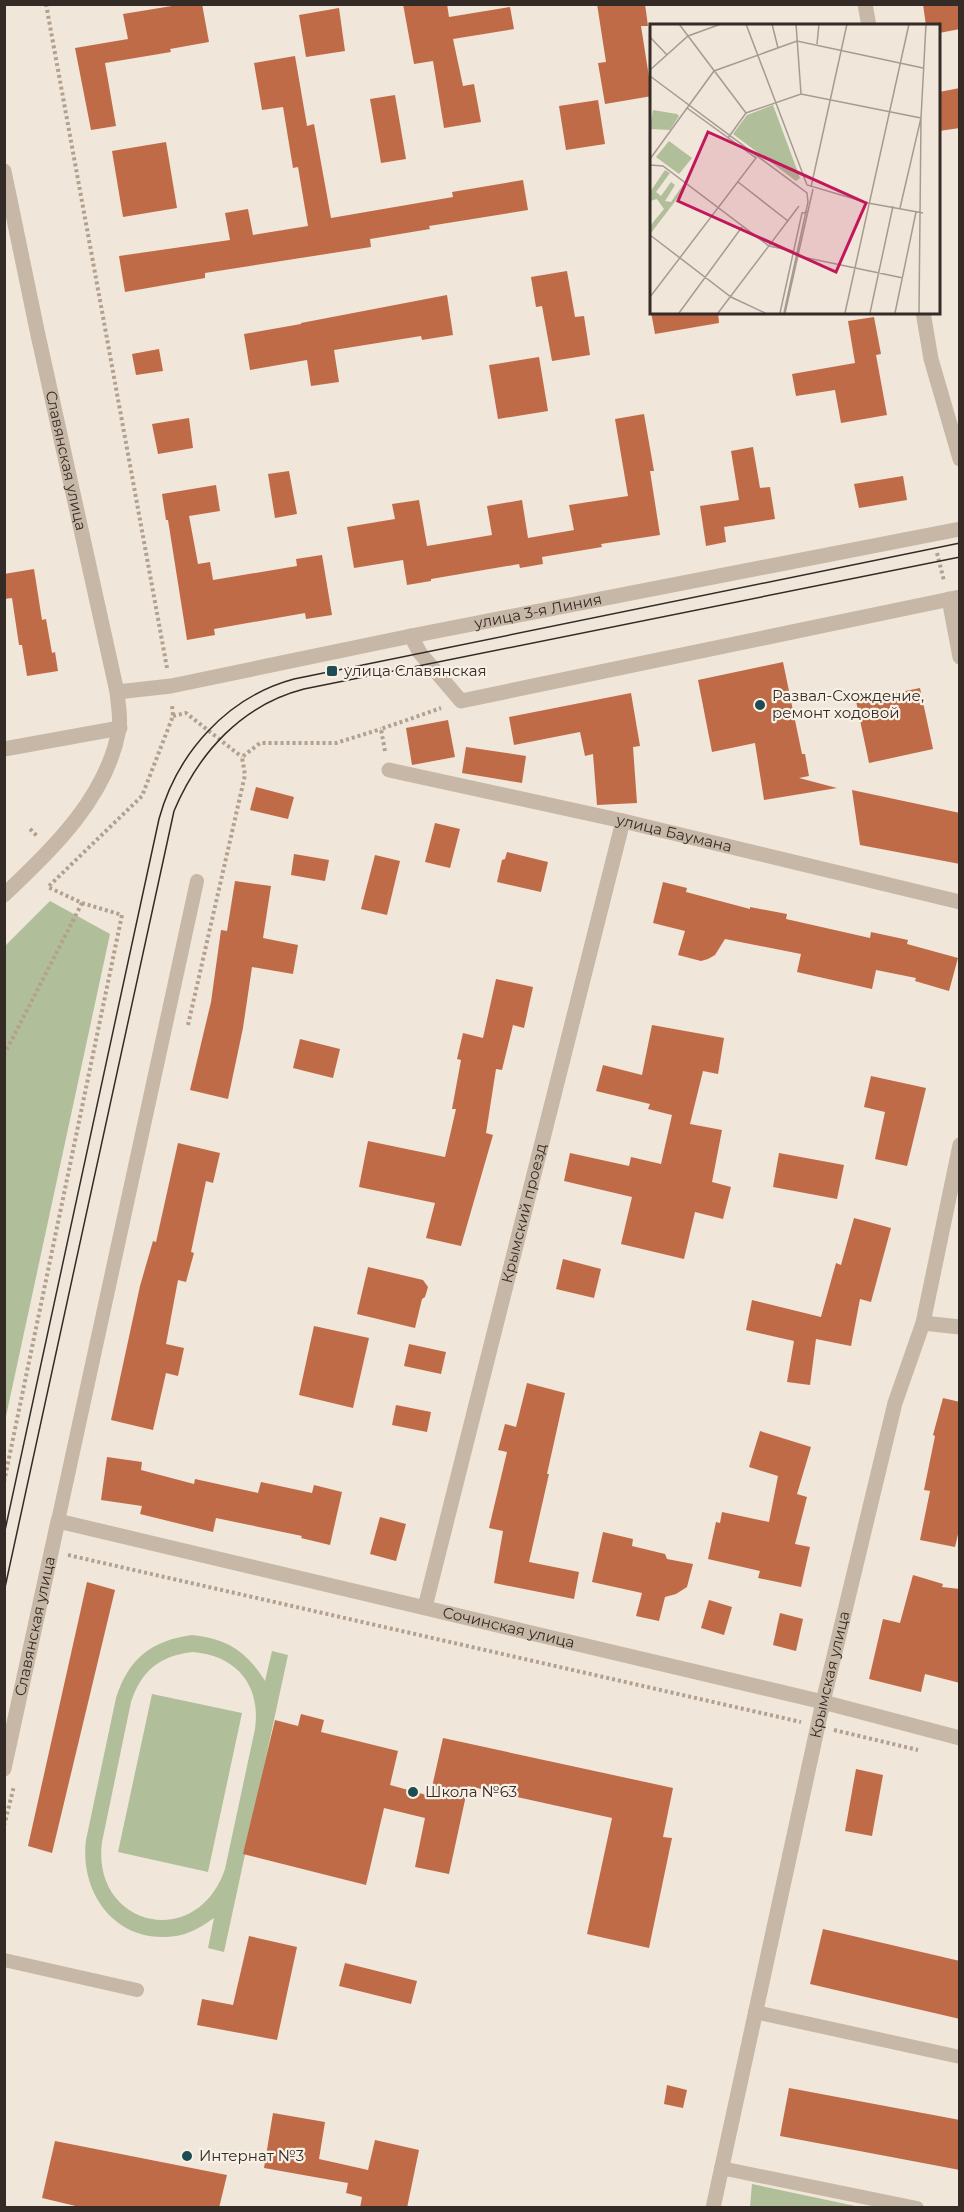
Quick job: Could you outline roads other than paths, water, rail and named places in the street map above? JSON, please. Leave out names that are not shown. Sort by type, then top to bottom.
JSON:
[{"type":"street","points":[[865,4],[868,24]]},
{"type":"street","name":"Славянская улица","points":[[4,171],[117,692],[120,728],[102,782],[50,851],[4,896]]},
{"type":"street","points":[[922,314],[931,359],[960,459]]},
{"type":"street","name":"улица 3-я Линия","points":[[117,692],[171,686],[411,636],[960,529]]},
{"type":"street","points":[[411,636],[420,653],[461,701],[954,598],[960,657]]},
{"type":"street","points":[[4,749],[120,728]]},
{"type":"street","name":"улица Баумана","points":[[388,770],[623,820],[960,902]]},
{"type":"street","name":"Крымский проезд","points":[[425,1606],[623,820]]},
{"type":"street","name":"Крымская улица","points":[[713,2208],[817,1726],[895,1403],[923,1323],[960,1145]]},
{"type":"street","points":[[923,1323],[960,1327]]},
{"type":"street","name":"Славянская улица","points":[[4,1769],[58,1521]]},
{"type":"street","name":"Сочинская улица","points":[[58,1521],[425,1606],[823,1702],[960,1738]]},
{"type":"lane","points":[[58,1521],[197,881]]},
{"type":"lane","points":[[4,1959],[137,1990]]},
{"type":"lane","points":[[755,2012],[960,2057]]},
{"type":"lane","points":[[721,2168],[917,2208]]},
{"type":"tram line","points":[[4,1535],[159,819],[178,772],[208,731],[247,699],[270,687],[294,679],[960,543]]},
{"type":"tram line","points":[[4,1592],[174,811],[196,769],[225,734],[242,719],[261,707],[282,696],[304,689],[960,557]]},
{"type":"place","name":"улица Славянская","points":[[332,671]]},
{"type":"place","name":"Развал-Схождение, ремонт ходовой","points":[[760,705]]},
{"type":"place","name":"Школа №63","points":[[413,1792]]},
{"type":"place","name":"Интернат №3","points":[[187,2156]]}]
